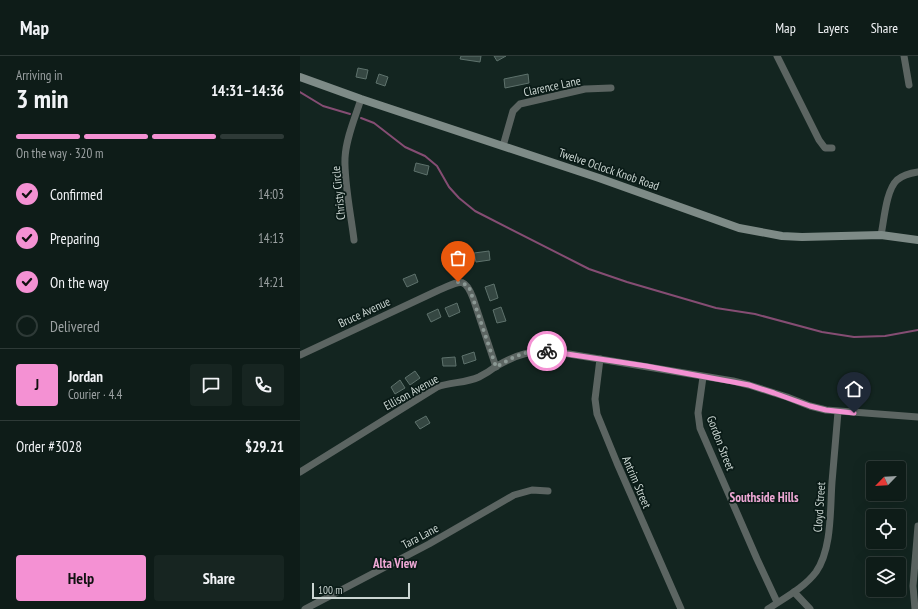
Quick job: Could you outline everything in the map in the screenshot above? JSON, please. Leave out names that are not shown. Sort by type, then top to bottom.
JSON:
[{"type":"street","points":[[777,56],[819,140],[825,148],[832,148]]},
{"type":"street","points":[[904,56],[909,85]]},
{"type":"street","name":"Twelve Oclock Knob Road","points":[[300,76],[361,98],[606,180],[739,228],[762,233],[802,237],[881,235],[918,240]]},
{"type":"street","name":"Clarence Lane","points":[[503,146],[513,111],[520,104],[585,89],[611,88]]},
{"type":"street","name":"Christy Circle","points":[[354,240],[345,169],[345,157],[347,145],[361,98]]},
{"type":"street","points":[[881,235],[889,196],[894,184],[903,176],[918,172]]},
{"type":"street","name":"Bruce Avenue","points":[[300,354],[458,282],[469,287],[496,367]]},
{"type":"street","name":"Ellison Avenue","points":[[300,472],[437,387],[444,384],[472,380],[480,377],[513,357],[533,351],[557,352],[749,385],[810,406],[838,412],[918,417]]},
{"type":"street","name":"Antrim Street","points":[[600,359],[595,399],[597,414],[681,609]]},
{"type":"street","name":"Gordon Street","points":[[703,377],[698,414],[700,428],[777,602]]},
{"type":"street","name":"Cloyd Street","points":[[768,609],[807,583],[816,572],[822,561],[827,545],[838,412]]},
{"type":"street","name":"Tara Lane","points":[[304,609],[429,544],[514,495],[532,490],[548,491]]},
{"type":"street","points":[[915,609],[914,586],[918,526]]},
{"type":"street","points":[[794,592],[810,609]]},
{"type":"building","points":[[461,56],[481,56],[480,62],[460,59]]},
{"type":"building","points":[[494,56],[506,56],[497,61]]},
{"type":"building","points":[[358,68],[368,70],[366,79],[356,77]]},
{"type":"building","points":[[379,74],[388,77],[385,86],[376,83]]},
{"type":"building","points":[[528,74],[529,83],[505,88],[504,79]]},
{"type":"building","points":[[416,163],[429,166],[427,175],[414,171]]},
{"type":"building","points":[[458,243],[461,253],[452,256],[449,246]]},
{"type":"building","points":[[489,251],[490,260],[476,262],[474,253]]},
{"type":"building","points":[[415,274],[418,282],[407,287],[403,279]]},
{"type":"building","points":[[494,284],[498,298],[490,301],[485,287]]},
{"type":"building","points":[[457,303],[460,312],[449,317],[445,308]]},
{"type":"building","points":[[501,307],[506,321],[497,323],[493,310]]},
{"type":"building","points":[[438,309],[441,317],[431,322],[427,314]]},
{"type":"building","points":[[474,352],[476,360],[464,364],[462,356]]},
{"type":"building","points":[[455,357],[456,366],[443,366],[442,358]]},
{"type":"building","points":[[415,371],[420,378],[410,385],[405,378]]},
{"type":"building","points":[[400,380],[405,388],[395,394],[391,387]]},
{"type":"building","points":[[426,416],[430,423],[420,429],[415,422]]},
{"type":"waterway","points":[[300,92],[323,106],[350,114]]},
{"type":"waterway","points":[[361,118],[374,123],[405,147],[425,156],[437,166],[449,187],[459,198],[475,211],[589,269],[627,282],[716,308],[755,314],[822,332],[854,337],[885,336],[918,330]]},
{"type":"way so far","points":[[458,282],[466,284],[469,287],[496,367],[523,353],[543,350],[547,351]]},
{"type":"district","name":"Southside Hills","points":[[764,497]]},
{"type":"district","name":"Alta View","points":[[395,563]]},
{"type":"route","points":[[547,351],[646,366],[749,385],[810,406],[838,412],[854,413]]}]
